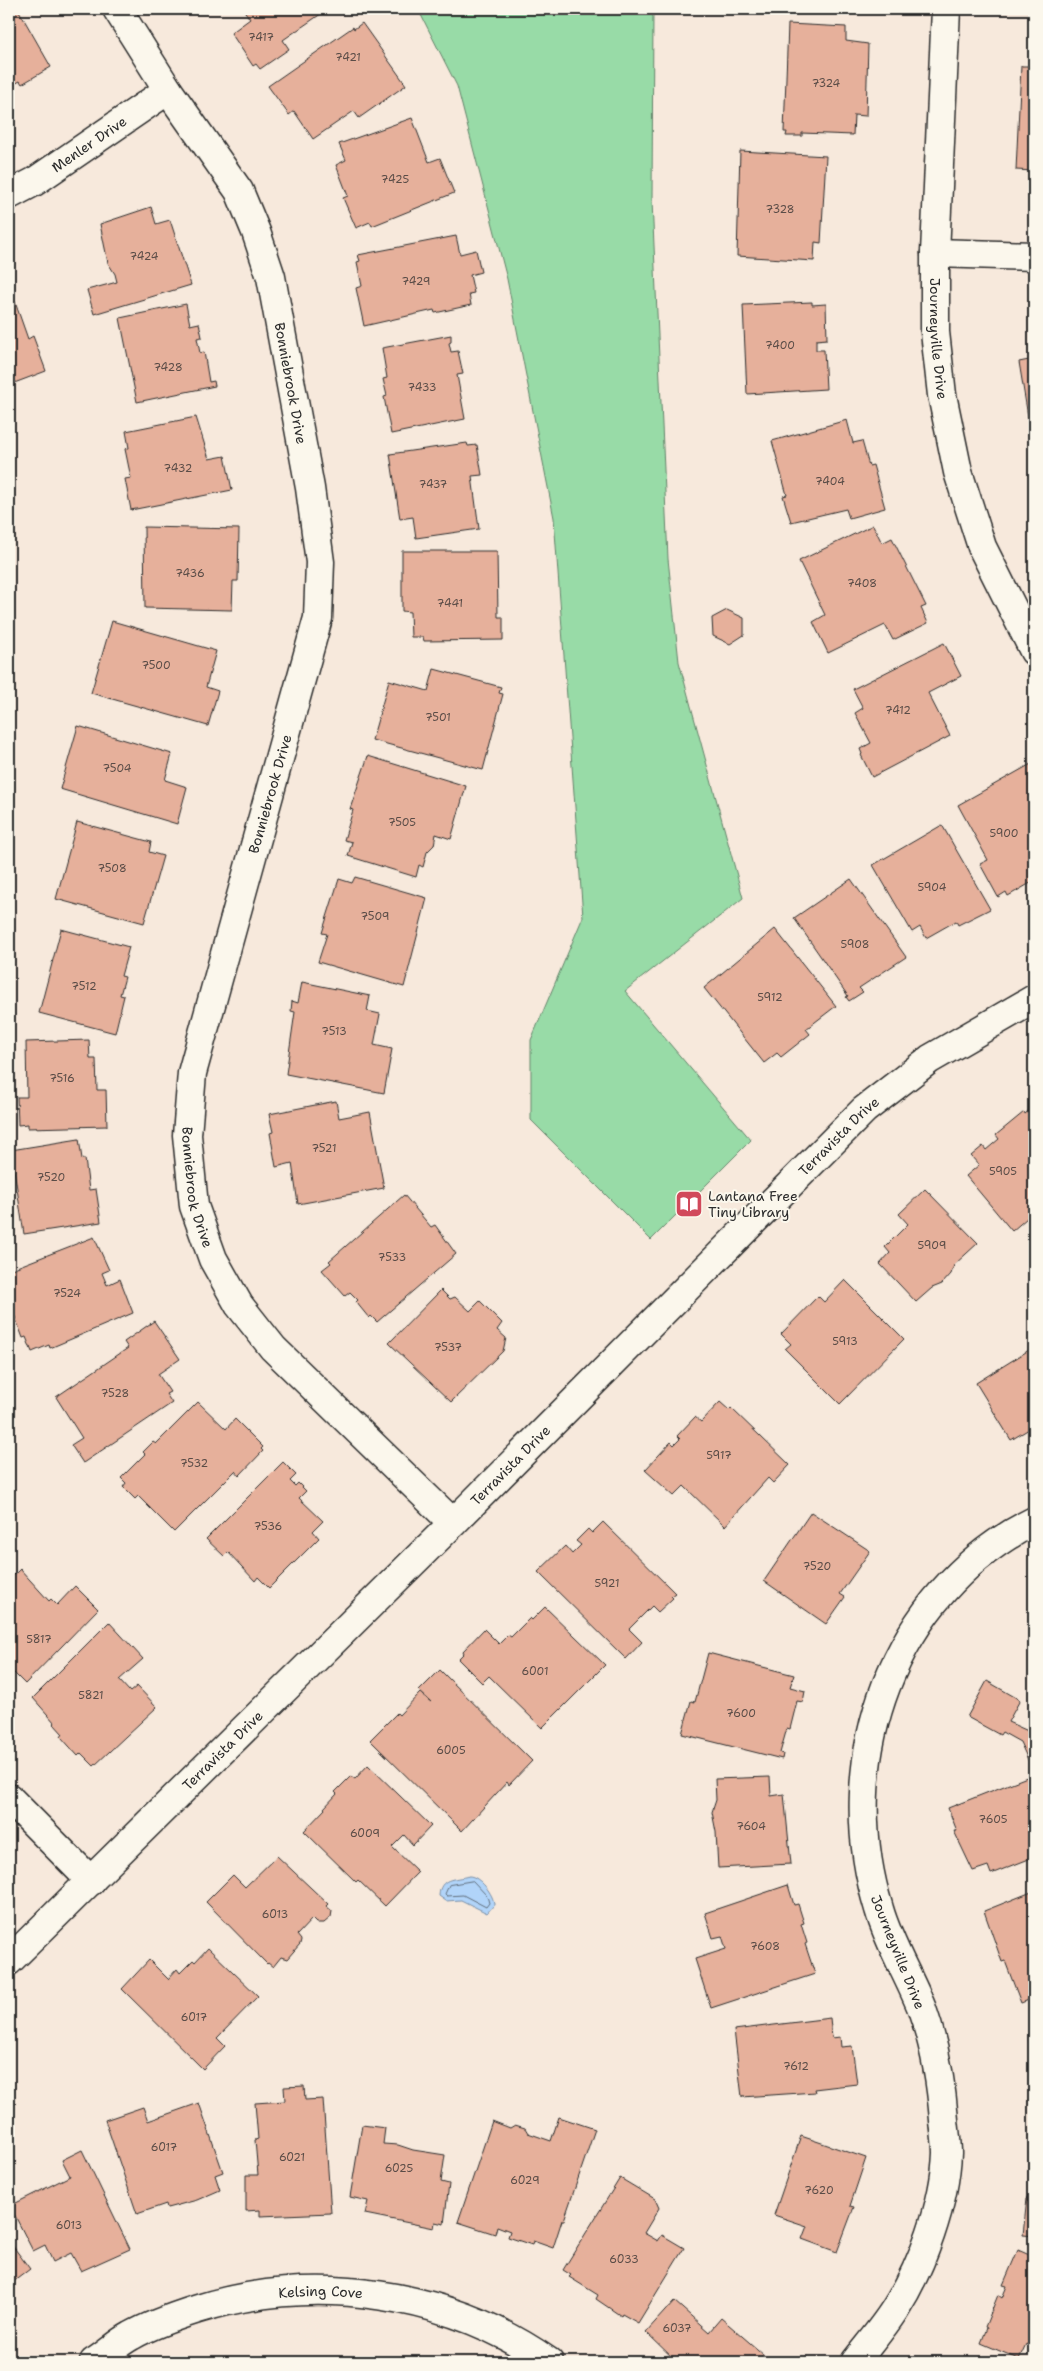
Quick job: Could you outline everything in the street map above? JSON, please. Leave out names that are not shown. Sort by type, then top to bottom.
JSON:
[{"type":"street","name":"Bonniebrook Drive","points":[[117,9],[168,90],[239,191],[256,232],[271,277],[310,488],[320,562],[318,618],[192,1073],[187,1135],[194,1206],[214,1259],[239,1305],[273,1348],[453,1523]]},
{"type":"street","name":"Journeyville Drive","points":[[946,9],[935,253],[935,332],[942,395],[958,472],[982,547],[1034,651]]},
{"type":"street","name":"Menler Drive","points":[[9,195],[34,182],[168,90]]},
{"type":"street","points":[[935,253],[1034,256]]},
{"type":"street","name":"Terravista Drive","points":[[9,1961],[453,1523],[864,1110],[930,1059],[1034,999]]},
{"type":"street","name":"Journeyville Drive","points":[[855,2362],[895,2309],[926,2246],[940,2204],[947,2153],[942,2095],[934,2047],[922,2009],[879,1912],[867,1868],[864,1823],[866,1752],[887,1683],[909,1637],[936,1598],[966,1568],[991,1548],[1034,1521]]},
{"type":"street","points":[[9,1798],[91,1881]]},
{"type":"street","name":"Kelsing Cove","points":[[94,2362],[132,2335],[174,2316],[231,2299],[276,2293],[334,2291],[379,2294],[422,2304],[474,2320],[521,2342],[549,2362]]},
{"type":"green space","points":[[418,9],[653,9],[652,201],[668,559],[679,662],[743,898],[625,991],[751,1140],[651,1240],[531,1120],[531,1040],[583,917],[554,518],[507,279],[457,86]]},
{"type":"water","points":[[469,1876],[481,1882],[492,1896],[494,1905],[487,1913],[461,1900],[446,1901],[439,1896],[442,1885],[445,1882]]},
{"type":"building","points":[[9,9],[18,9],[51,67],[22,84],[20,81],[9,87]]},
{"type":"building","points":[[243,9],[328,9],[283,40],[289,49],[260,69],[256,64],[253,66],[231,33],[250,19]]},
{"type":"building","points":[[362,23],[406,85],[359,118],[354,111],[313,139],[294,111],[289,115],[268,86],[353,27],[354,29]]},
{"type":"building","points":[[788,24],[846,27],[846,41],[868,44],[866,116],[854,115],[853,135],[802,133],[802,136],[786,136],[787,132],[784,132]]},
{"type":"building","points":[[1021,66],[1034,66],[1034,171],[1016,170]]},
{"type":"building","points":[[412,118],[429,162],[440,158],[454,193],[372,226],[370,222],[356,228],[343,198],[348,196],[336,165],[346,160],[339,144]]},
{"type":"building","points":[[740,151],[826,156],[821,243],[815,242],[814,261],[737,256]]},
{"type":"building","points":[[151,207],[156,224],[170,220],[191,285],[94,314],[87,290],[117,282],[115,274],[108,263],[100,224]]},
{"type":"building","points":[[456,236],[460,254],[476,250],[481,272],[470,275],[474,293],[469,294],[471,305],[435,313],[434,310],[364,326],[356,288],[362,286],[357,262],[360,261],[358,255]]},
{"type":"building","points":[[9,285],[28,339],[33,336],[46,371],[9,385]]},
{"type":"building","points":[[812,302],[812,305],[826,304],[827,339],[816,340],[816,350],[824,350],[826,389],[747,394],[743,305]]},
{"type":"building","points":[[186,304],[190,325],[199,323],[202,337],[197,338],[200,353],[204,352],[209,382],[214,381],[215,386],[137,402],[120,318]]},
{"type":"building","points":[[451,335],[451,342],[449,343],[451,352],[458,351],[463,374],[457,375],[465,419],[391,434],[384,397],[387,396],[383,379],[387,378],[382,348]]},
{"type":"building","points":[[1034,359],[1034,453],[1019,362]]},
{"type":"building","points":[[196,417],[209,459],[225,456],[232,490],[131,510],[125,479],[131,478],[125,449],[129,448],[126,431]]},
{"type":"building","points":[[847,420],[853,443],[862,441],[869,466],[873,465],[885,508],[849,518],[846,509],[791,522],[783,496],[787,495],[772,441]]},
{"type":"building","points":[[467,443],[468,446],[477,445],[482,475],[472,476],[479,529],[416,538],[413,517],[400,519],[390,454]]},
{"type":"building","points":[[873,525],[882,543],[892,538],[926,606],[921,608],[928,623],[893,640],[885,625],[828,653],[813,622],[825,615],[799,561]]},
{"type":"building","points":[[144,527],[239,529],[238,581],[233,581],[232,610],[145,608]]},
{"type":"building","points":[[402,551],[497,551],[498,617],[503,617],[503,640],[424,641],[423,637],[411,637],[410,612],[402,611]]},
{"type":"building","points":[[727,610],[744,618],[744,635],[730,644],[713,636],[712,618]]},
{"type":"building","points":[[112,621],[216,651],[206,687],[218,691],[208,726],[91,693]]},
{"type":"building","points":[[944,643],[961,676],[928,693],[950,736],[872,777],[860,749],[871,743],[855,713],[863,708],[853,689]]},
{"type":"building","points":[[434,669],[501,687],[499,693],[503,694],[483,770],[372,740],[389,680],[428,691]]},
{"type":"building","points":[[78,726],[172,754],[165,780],[187,787],[177,824],[60,789]]},
{"type":"building","points":[[368,756],[466,786],[451,839],[436,834],[434,845],[427,852],[423,867],[419,865],[416,877],[348,856],[352,842],[344,840],[353,810],[350,809]]},
{"type":"building","points":[[1031,764],[1034,771],[1034,881],[1008,896],[1006,892],[998,897],[980,864],[988,860],[958,805]]},
{"type":"building","points":[[77,822],[151,842],[149,852],[163,856],[144,923],[56,899]]},
{"type":"building","points":[[942,825],[990,909],[958,925],[956,921],[926,938],[920,927],[912,932],[873,865]]},
{"type":"building","points":[[355,877],[427,898],[404,987],[318,962],[327,934],[322,933],[339,879],[352,883]]},
{"type":"building","points":[[851,879],[906,957],[859,988],[863,992],[849,1001],[846,997],[848,996],[794,918]]},
{"type":"building","points":[[61,929],[129,947],[121,976],[125,977],[120,995],[124,996],[115,1033],[39,1013]]},
{"type":"building","points":[[775,929],[836,1006],[806,1029],[810,1034],[781,1057],[777,1053],[764,1063],[704,988]]},
{"type":"building","points":[[302,982],[370,996],[367,1011],[380,1014],[374,1045],[392,1049],[384,1093],[286,1074],[295,1012],[291,1011],[292,1001],[298,1003]]},
{"type":"building","points":[[89,1040],[90,1059],[96,1059],[97,1090],[106,1090],[107,1126],[28,1128],[28,1124],[18,1125],[17,1097],[27,1097],[26,1042]]},
{"type":"building","points":[[336,1101],[339,1118],[370,1112],[384,1188],[298,1204],[292,1163],[276,1167],[270,1133],[273,1132],[269,1114]]},
{"type":"building","points":[[1034,1106],[1034,1212],[1012,1231],[966,1176],[979,1165],[971,1156],[983,1146],[986,1150],[999,1139],[996,1135]]},
{"type":"building","points":[[79,1139],[82,1159],[85,1159],[89,1190],[96,1189],[101,1222],[24,1234],[11,1150]]},
{"type":"building","points":[[925,1189],[978,1243],[954,1265],[951,1274],[942,1284],[932,1288],[916,1302],[880,1264],[890,1253],[885,1247],[908,1224],[899,1214]]},
{"type":"building","points":[[404,1195],[431,1227],[435,1225],[456,1254],[377,1322],[371,1316],[369,1318],[356,1302],[358,1300],[350,1292],[345,1296],[322,1270],[331,1263],[329,1261]]},
{"type":"building","points":[[94,1237],[109,1270],[102,1273],[107,1285],[120,1279],[133,1313],[50,1348],[49,1345],[32,1352],[26,1337],[23,1338],[9,1301],[9,1270]]},
{"type":"building","points":[[845,1280],[904,1339],[840,1404],[785,1349],[791,1344],[781,1334],[818,1296],[824,1302]]},
{"type":"building","points":[[441,1290],[450,1299],[455,1297],[470,1311],[480,1301],[502,1323],[497,1330],[506,1338],[503,1351],[451,1402],[389,1343]]},
{"type":"building","points":[[154,1321],[180,1359],[158,1374],[170,1392],[166,1394],[172,1403],[83,1463],[71,1445],[82,1438],[56,1397],[128,1348],[124,1342]]},
{"type":"building","points":[[1034,1347],[1034,1426],[1011,1440],[976,1383]]},
{"type":"building","points":[[198,1402],[226,1429],[235,1419],[263,1447],[261,1449],[263,1451],[239,1476],[235,1471],[174,1532],[138,1496],[135,1499],[123,1487],[126,1483],[121,1478],[145,1454],[143,1452],[153,1442],[156,1444]]},
{"type":"building","points":[[720,1402],[729,1410],[731,1408],[790,1465],[773,1483],[768,1478],[725,1526],[684,1486],[674,1496],[645,1470],[671,1442],[674,1445],[680,1439],[677,1436],[695,1417],[701,1422]]},
{"type":"building","points":[[283,1462],[296,1475],[290,1481],[295,1486],[298,1483],[306,1491],[299,1498],[323,1521],[313,1531],[319,1538],[269,1588],[258,1577],[255,1581],[228,1552],[224,1556],[206,1539]]},
{"type":"building","points":[[811,1512],[870,1551],[840,1594],[845,1597],[826,1624],[764,1581]]},
{"type":"building","points":[[603,1522],[675,1593],[671,1596],[673,1598],[658,1612],[652,1606],[629,1629],[642,1642],[626,1659],[538,1572],[565,1546],[572,1554],[581,1545],[576,1541],[588,1529],[592,1533]]},
{"type":"building","points":[[20,1569],[49,1601],[51,1599],[57,1605],[75,1586],[98,1609],[25,1684],[9,1670],[9,1580]]},
{"type":"building","points":[[545,1607],[605,1665],[542,1728],[489,1676],[482,1683],[458,1659],[484,1629],[499,1644],[508,1635],[511,1637],[530,1618],[532,1620]]},
{"type":"building","points":[[109,1622],[143,1659],[119,1680],[130,1692],[137,1686],[157,1707],[94,1766],[81,1753],[78,1756],[61,1737],[63,1734],[55,1723],[33,1698]]},
{"type":"building","points":[[708,1653],[794,1675],[790,1687],[805,1691],[803,1702],[797,1701],[790,1729],[787,1728],[780,1753],[783,1754],[782,1759],[682,1734],[691,1701],[695,1702]]},
{"type":"building","points":[[440,1670],[532,1761],[509,1785],[507,1782],[462,1831],[370,1740],[397,1713],[399,1715],[420,1693],[431,1702],[419,1691]]},
{"type":"building","points":[[987,1681],[1020,1700],[1008,1722],[1028,1731],[1034,1747],[1034,1773],[1020,1742],[1002,1732],[1000,1735],[967,1717]]},
{"type":"building","points":[[368,1765],[431,1826],[413,1845],[404,1835],[392,1847],[418,1872],[385,1906],[358,1880],[356,1882],[304,1831],[337,1794],[335,1792],[351,1776],[355,1779]]},
{"type":"building","points":[[770,1777],[771,1796],[784,1794],[791,1864],[718,1868],[716,1832],[712,1812],[716,1800],[715,1779]]},
{"type":"building","points":[[1027,1777],[1028,1779],[1034,1777],[1034,1786],[1031,1788],[1034,1793],[1034,1857],[991,1874],[988,1866],[973,1871],[954,1831],[957,1831],[948,1808]]},
{"type":"building","points":[[277,1856],[328,1904],[326,1906],[332,1911],[331,1917],[324,1923],[316,1923],[312,1919],[297,1935],[301,1940],[300,1944],[287,1959],[281,1957],[273,1967],[267,1964],[206,1902],[233,1875],[245,1887]]},
{"type":"building","points":[[788,1885],[794,1905],[798,1904],[804,1923],[801,1924],[807,1943],[805,1944],[815,1974],[711,2008],[695,1959],[726,1949],[722,1936],[713,1938],[705,1913]]},
{"type":"building","points":[[1034,1891],[1034,1998],[1021,2003],[1005,1961],[1002,1962],[984,1911]]},
{"type":"building","points":[[208,1948],[258,1996],[217,2038],[225,2046],[203,2069],[122,1989],[149,1960],[168,1979],[177,1969],[180,1973],[193,1960],[195,1962]]},
{"type":"building","points":[[830,2018],[832,2038],[840,2037],[841,2047],[852,2046],[857,2084],[814,2089],[815,2092],[742,2097],[734,2030]]},
{"type":"building","points":[[1029,2039],[1034,2039],[1034,2063],[1033,2055],[1031,2055]]},
{"type":"building","points":[[304,2086],[305,2100],[323,2099],[331,2213],[260,2216],[260,2210],[246,2211],[246,2175],[258,2175],[255,2140],[258,2139],[255,2103],[285,2101],[284,2087]]},
{"type":"building","points":[[199,2103],[223,2172],[215,2175],[220,2190],[197,2200],[167,2208],[166,2204],[137,2214],[105,2120],[143,2107],[148,2121]]},
{"type":"building","points":[[559,2117],[595,2129],[553,2248],[533,2241],[532,2245],[508,2237],[510,2231],[497,2226],[495,2234],[458,2222],[492,2121],[510,2128],[515,2125],[525,2128],[528,2133],[551,2141]]},
{"type":"building","points":[[362,2125],[385,2128],[383,2144],[398,2145],[413,2150],[445,2155],[441,2182],[449,2184],[444,2224],[435,2222],[434,2228],[365,2214],[368,2201],[350,2197]]},
{"type":"building","points":[[801,2136],[866,2158],[850,2206],[854,2207],[837,2252],[802,2239],[807,2226],[774,2215]]},
{"type":"building","points":[[1034,2142],[1034,2236],[1023,2235],[1027,2198],[1030,2198]]},
{"type":"building","points":[[82,2150],[130,2249],[81,2271],[71,2253],[53,2262],[45,2245],[33,2251],[10,2206],[70,2176],[62,2160]]},
{"type":"building","points":[[620,2178],[655,2199],[659,2208],[644,2233],[658,2241],[662,2235],[684,2248],[638,2323],[622,2314],[621,2316],[596,2299],[598,2295],[569,2277],[571,2275],[563,2270]]},
{"type":"building","points":[[9,2241],[30,2269],[9,2285]]},
{"type":"building","points":[[1018,2250],[1034,2257],[1034,2348],[1026,2344],[1019,2359],[981,2343],[987,2328],[985,2327],[998,2295],[1002,2298],[1007,2286],[1003,2285]]},
{"type":"building","points":[[674,2301],[709,2332],[721,2318],[764,2355],[757,2362],[677,2362],[646,2332]]},
{"type":"place","name":"Lantana Free Tiny Library","points":[[689,1204]]}]
